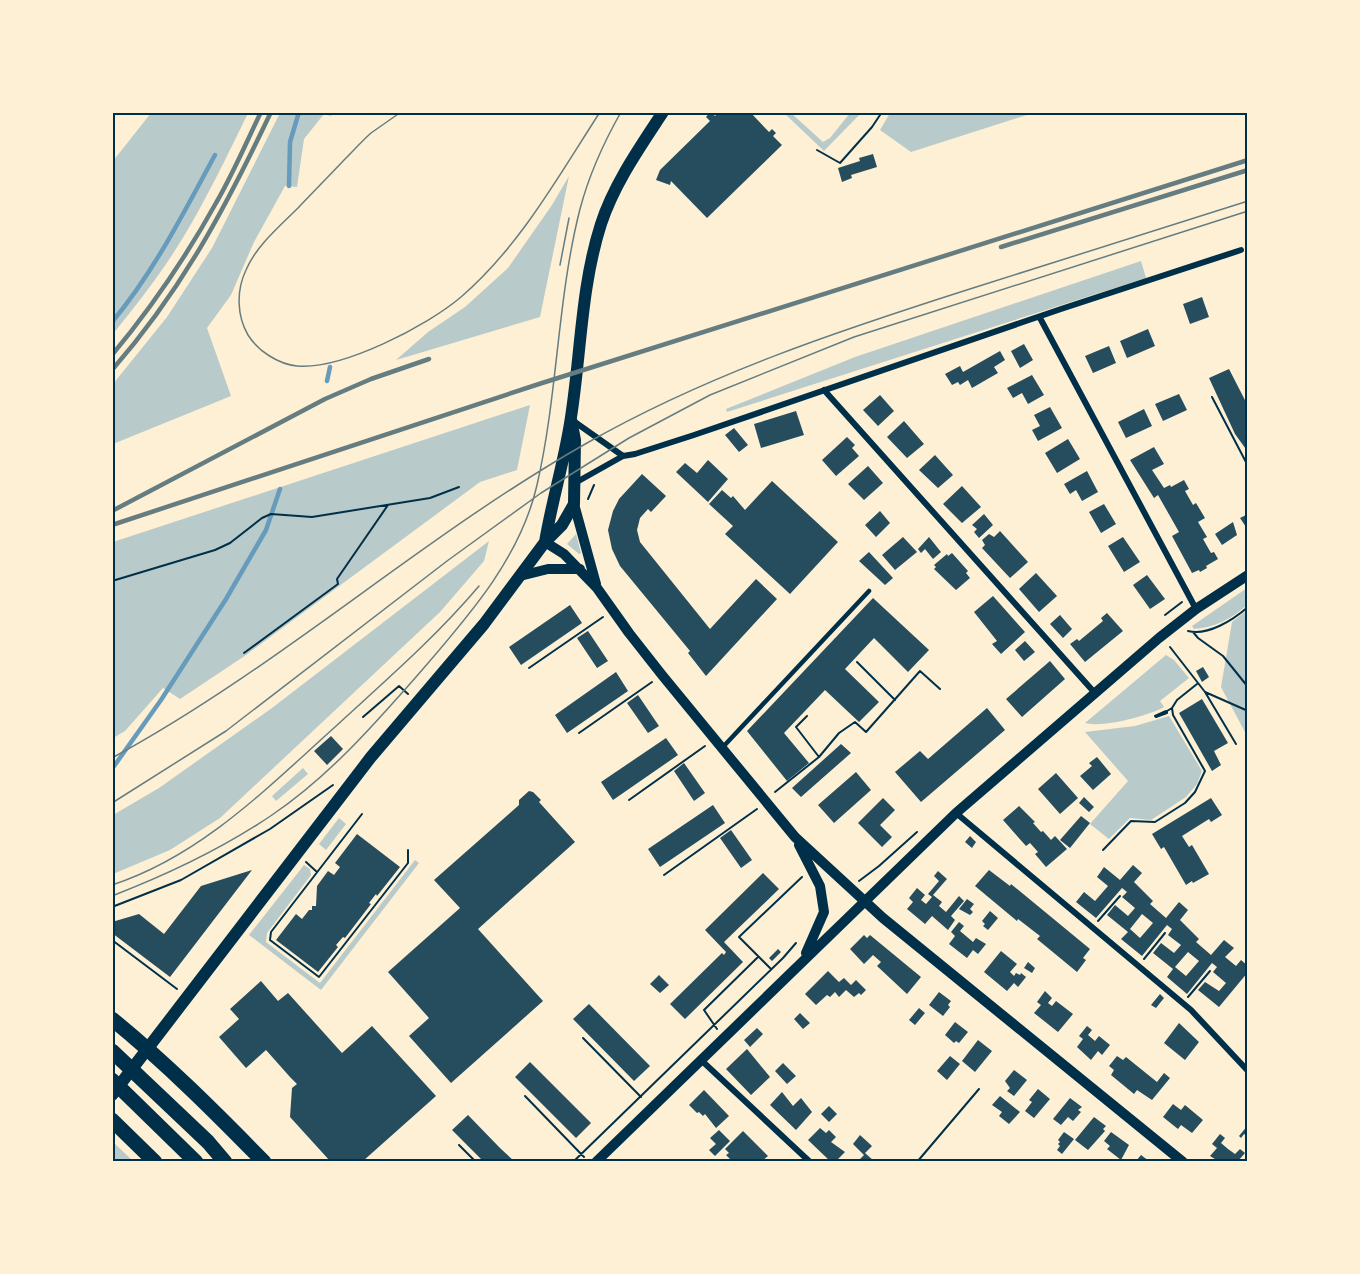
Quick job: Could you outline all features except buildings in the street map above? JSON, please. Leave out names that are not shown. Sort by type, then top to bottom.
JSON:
[{"type":"highway","points":[[112,1019],[144,1044],[264,1161]]},
{"type":"highway","points":[[112,1051],[225,1161]]},
{"type":"highway","points":[[112,1080],[196,1161]]},
{"type":"highway","points":[[112,1120],[155,1161]]},
{"type":"main road","points":[[545,542],[571,419],[589,272],[602,222],[636,152],[663,112]]},
{"type":"main road","points":[[112,1095],[371,757],[484,624],[545,542],[562,525],[574,504],[575,440],[571,419]]},
{"type":"street","points":[[575,483],[623,456],[694,435],[1241,250]]},
{"type":"street","points":[[1040,318],[1196,609]]},
{"type":"street","points":[[824,390],[1094,692]]},
{"type":"street","points":[[571,419],[623,456]]},
{"type":"street","points":[[574,504],[597,588]]},
{"type":"street","points":[[545,542],[564,554],[597,588],[662,675],[795,837],[863,901],[1183,1161]]},
{"type":"street","points":[[520,576],[548,569],[580,569]]},
{"type":"street","points":[[596,1161],[956,813],[1094,692],[1196,609],[1248,575]]},
{"type":"street","points":[[956,813],[1183,1003],[1248,1071]]},
{"type":"street","points":[[795,837],[820,886],[824,912],[802,960]]},
{"type":"street","points":[[700,1060],[810,1161]]},
{"type":"lane","points":[[718,744],[869,591]]},
{"type":"path","points":[[817,150],[840,163],[873,127],[882,112]]},
{"type":"path","points":[[1212,397],[1248,466]]},
{"type":"path","points":[[588,508],[588,499],[595,482]]},
{"type":"path","points":[[112,581],[215,550],[230,543],[271,514],[312,517],[430,498],[459,487]]},
{"type":"path","points":[[244,653],[338,584],[337,579],[388,505]]},
{"type":"path","points":[[1187,630],[1193,632],[1213,628],[1232,620],[1248,607]]},
{"type":"path","points":[[529,668],[612,610]]},
{"type":"path","points":[[1193,632],[1223,656],[1248,687]]},
{"type":"path","points":[[1170,647],[1205,692],[1236,744]]},
{"type":"path","points":[[858,662],[895,700]]},
{"type":"path","points":[[664,875],[765,802],[819,757],[839,733],[855,722],[866,732],[920,671],[940,689]]},
{"type":"path","points":[[579,733],[662,675]]},
{"type":"path","points":[[1167,711],[1198,684]]},
{"type":"path","points":[[363,717],[399,686],[410,696]]},
{"type":"path","points":[[1205,692],[1248,711]]},
{"type":"path","points":[[1102,850],[1131,821],[1155,822],[1185,803],[1203,779],[1205,771],[1173,716],[1172,708]]},
{"type":"path","points":[[807,716],[796,727],[819,757]]},
{"type":"path","points":[[628,800],[718,744]]},
{"type":"path","points":[[112,907],[182,880],[270,829],[338,782]]},
{"type":"path","points":[[362,814],[270,932],[270,940],[319,977],[408,863],[408,850]]},
{"type":"path","points":[[303,860],[317,872]]},
{"type":"path","points":[[782,980],[739,937],[811,869]]},
{"type":"path","points":[[1093,928],[1120,896]]},
{"type":"path","points":[[1138,966],[1165,933]]},
{"type":"path","points":[[112,940],[188,997]]},
{"type":"path","points":[[723,1038],[704,1011],[758,957]]},
{"type":"path","points":[[1183,1003],[1210,971]]},
{"type":"path","points":[[583,1038],[651,1108]]},
{"type":"path","points":[[917,1161],[980,1089]]},
{"type":"path","points":[[525,1096],[589,1161]]},
{"type":"path","points":[[459,1144],[476,1161]]},
{"type":"shaded area","points":[[151,113],[248,113],[210,190],[184,236],[150,287],[113,334],[113,161]]},
{"type":"shaded area","points":[[280,113],[332,113],[331,116],[324,114],[304,139],[297,187],[285,186],[254,242],[231,295],[207,328],[231,396],[113,444],[113,384],[167,317],[212,248]]},
{"type":"shaded area","points":[[784,113],[791,113],[823,142],[830,138],[850,113],[861,113],[824,151]]},
{"type":"shaded area","points":[[890,113],[1033,113],[911,152],[880,130]]},
{"type":"shaded area","points":[[569,176],[540,317],[396,360],[428,332],[465,307],[508,268],[552,205]]},
{"type":"shaded area","points":[[1141,261],[1146,278],[727,412],[726,409],[855,357]]},
{"type":"shaded area","points":[[530,405],[517,470],[480,482],[246,655],[180,699],[163,688],[125,731],[113,738],[113,542]]},
{"type":"shaded area","points":[[576,534],[581,553],[579,554],[567,544]]},
{"type":"shaded area","points":[[489,541],[484,561],[440,612],[220,818],[170,850],[113,874],[113,815],[159,788],[272,708]]},
{"type":"shaded area","points":[[1247,588],[1247,605],[1241,610],[1216,624],[1194,629],[1192,626]]},
{"type":"shaded area","points":[[1247,610],[1247,736],[1221,687],[1232,622]]},
{"type":"shaded area","points":[[1166,655],[1174,660],[1189,678],[1160,701],[1164,707],[1125,720],[1103,724],[1085,723]]},
{"type":"shaded area","points":[[1169,716],[1202,771],[1197,784],[1186,797],[1151,820],[1130,818],[1109,839],[1090,824],[1128,781],[1085,732],[1135,726]]},
{"type":"shaded area","points":[[303,768],[308,774],[276,801],[272,796]]},
{"type":"shaded area","points":[[339,818],[346,824],[326,850],[319,844]]},
{"type":"shaded area","points":[[415,860],[419,863],[321,990],[249,935],[304,865],[310,869],[311,875],[267,933],[266,942],[320,983]]},
{"type":"shaded area","points":[[113,1142],[133,1161],[113,1161]]},
{"type":"waterway","points":[[289,186],[290,142],[299,112]]},
{"type":"waterway","points":[[112,322],[155,262],[215,155]]},
{"type":"waterway","points":[[327,381],[330,367]]},
{"type":"waterway","points":[[112,769],[161,700],[226,599],[266,530],[280,489]]},
{"type":"tram line","points":[[401,112],[364,139],[269,237],[250,261],[239,295],[244,328],[252,341],[276,360],[297,366],[316,365],[360,354],[406,333],[461,297],[502,256],[520,233],[600,112]]},
{"type":"tram line","points":[[112,896],[174,870],[234,839],[272,815],[331,768],[366,733],[453,634],[504,564],[518,539],[537,485],[544,451],[572,243],[580,209],[598,159],[621,112]]},
{"type":"tram line","points":[[112,758],[234,684],[466,519],[587,443],[633,418],[728,375],[825,337],[1248,201]]},
{"type":"tram line","points":[[112,803],[226,731],[447,561],[541,493],[629,438],[710,395],[854,337],[1248,211]]},
{"type":"tram line","points":[[560,265],[569,218]]},
{"type":"tram line","points":[[112,885],[175,857],[231,818],[409,659],[479,586]]},
{"type":"railway","points":[[112,355],[155,300],[193,243],[228,181],[261,112]]},
{"type":"railway","points":[[112,370],[160,309],[201,247],[271,112]]},
{"type":"railway","points":[[112,525],[539,384],[1248,160]]},
{"type":"railway","points":[[1001,247],[1248,170]]},
{"type":"railway","points":[[112,511],[325,399],[371,379],[429,359]]}]
